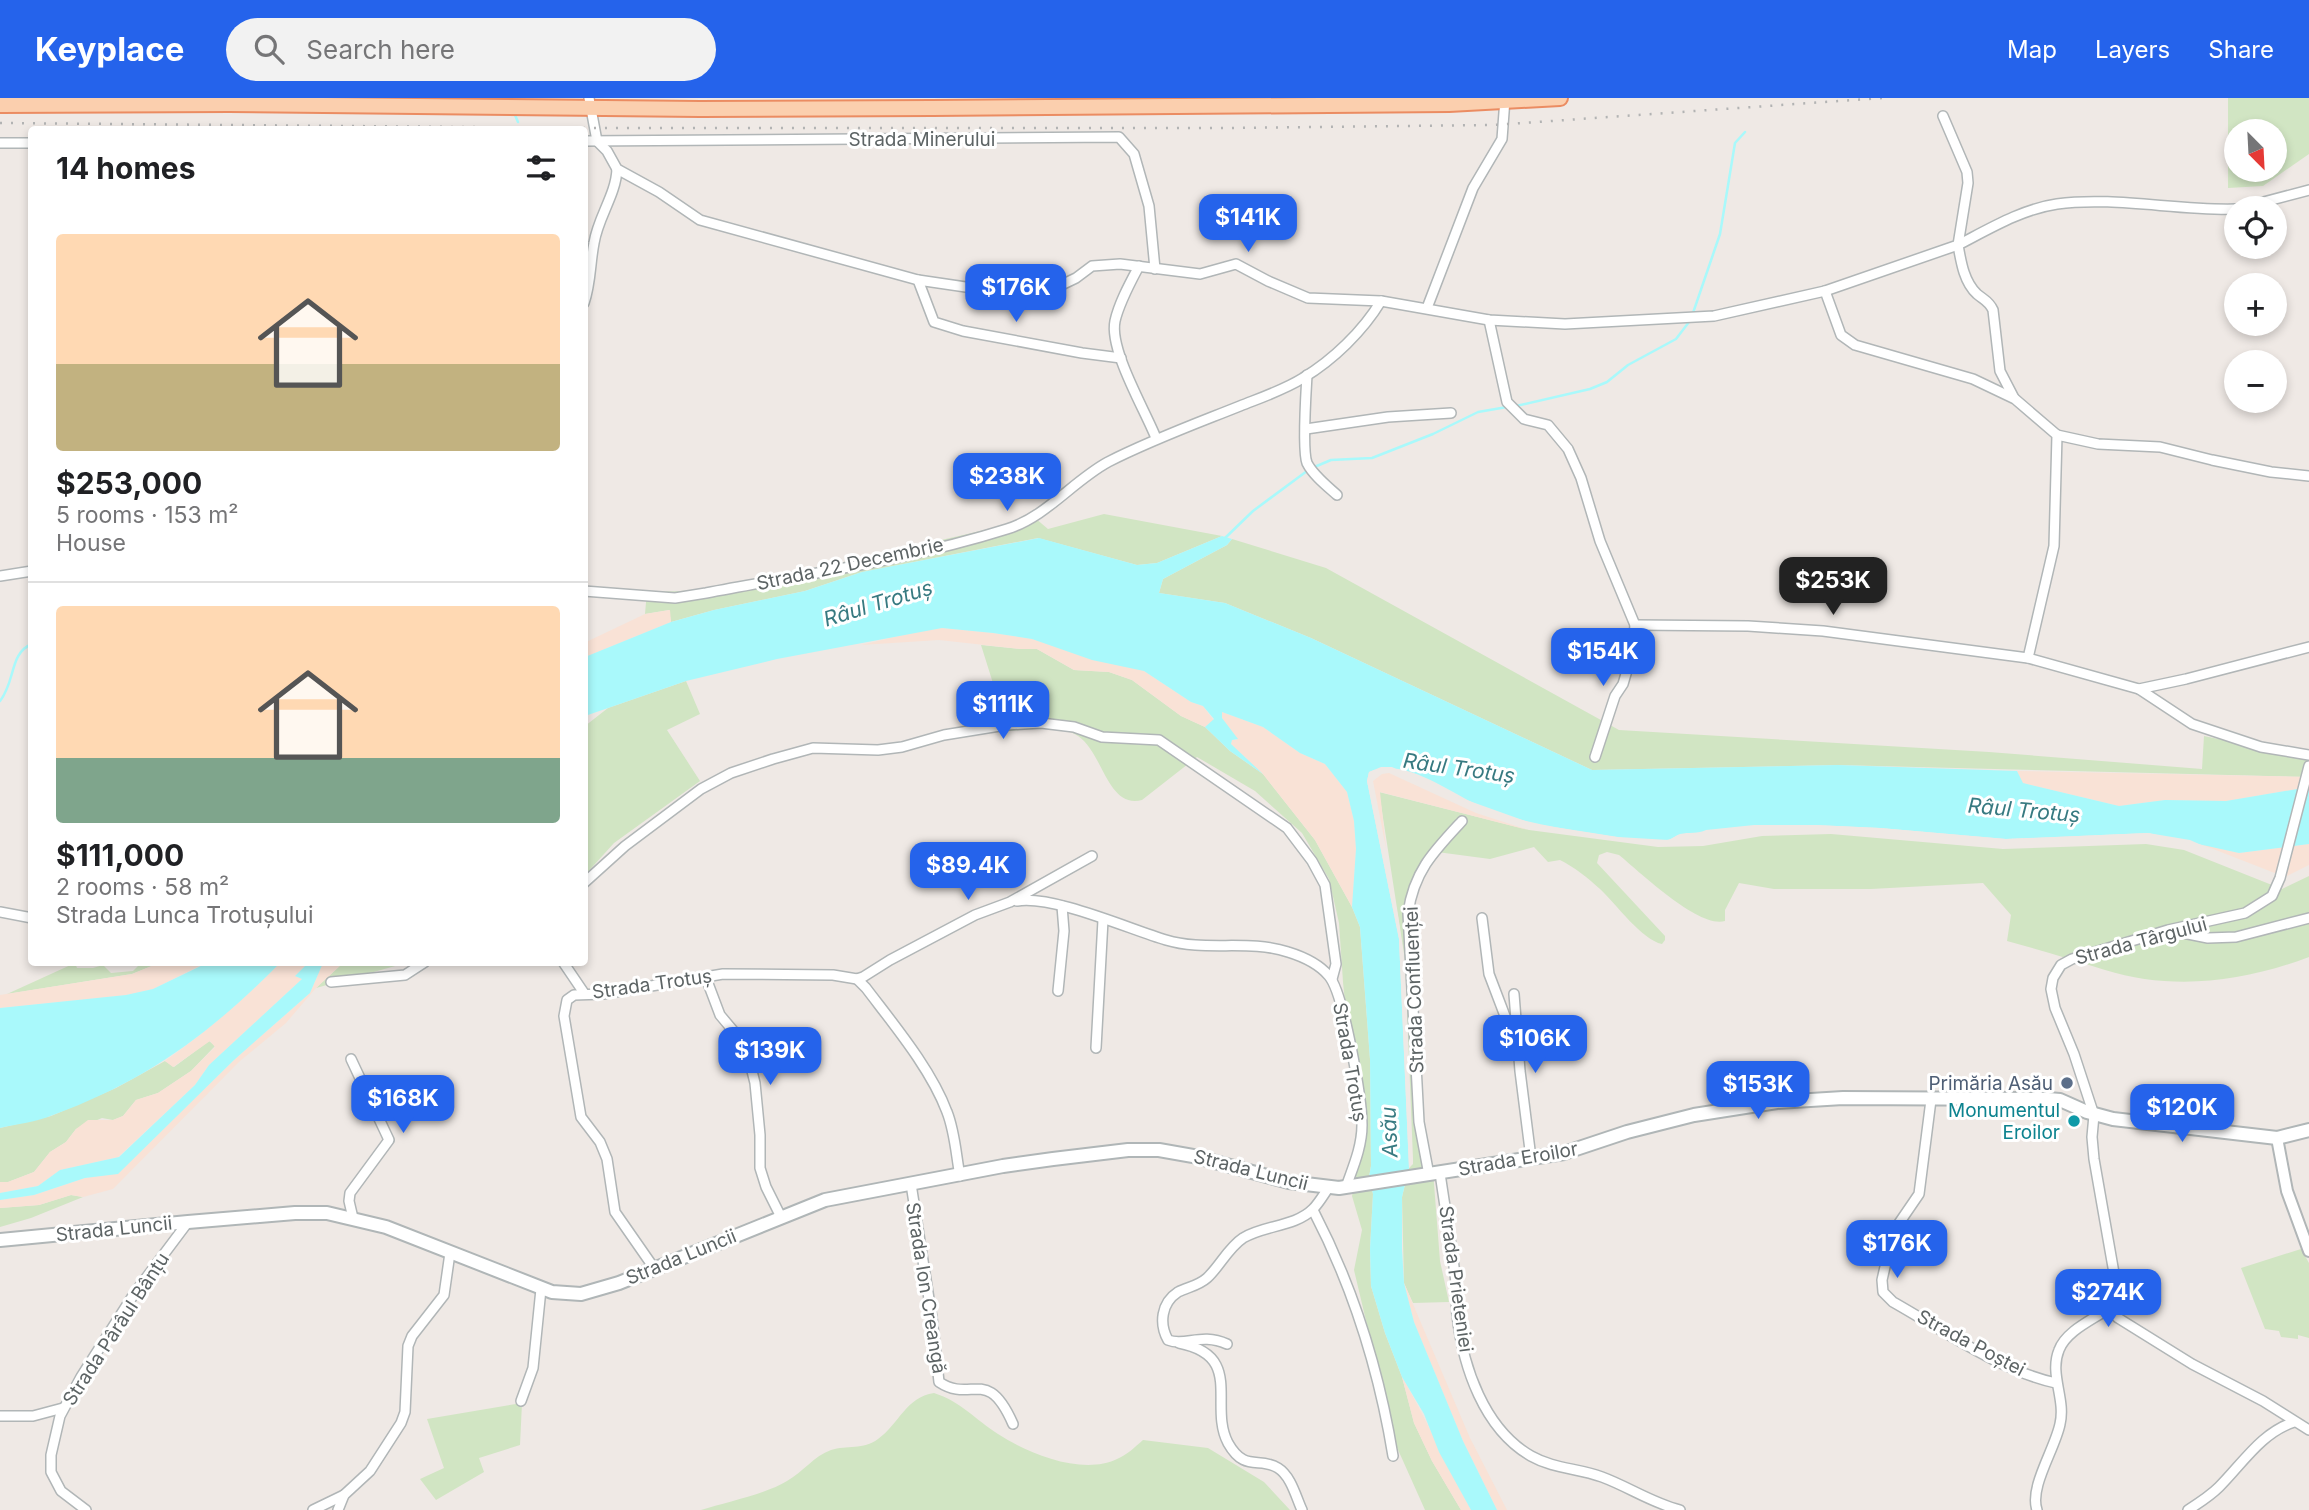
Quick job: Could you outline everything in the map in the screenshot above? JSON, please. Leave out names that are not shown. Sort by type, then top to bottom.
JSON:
[{"type":"main road","name":"Strada Minerului","points":[[8,103],[1089,103],[1560,98]]},
{"type":"main road","name":"Strada Eroilor","points":[[1364,1185],[1577,1150],[1667,1121],[1744,1106],[1822,1099],[2060,1100],[2094,1115],[2277,1138],[2309,1130]]},
{"type":"main road","name":"Strada Luncii","points":[[0,1240],[312,1212],[353,1217],[386,1227],[541,1289],[562,1294],[580,1294],[600,1289],[825,1200],[1053,1159],[1117,1151],[1176,1152],[1289,1182],[1329,1187],[1364,1185]]},
{"type":"street","points":[[1427,308],[1473,188],[1502,139],[1505,100]]},
{"type":"street","points":[[589,103],[597,141],[607,151],[617,169],[659,192],[700,220],[918,280],[1027,296],[1053,289],[1076,278],[1092,266],[1120,264],[1200,274],[1236,264],[1308,298],[1381,301],[1489,320],[1565,324],[1714,316],[1825,291],[1958,246],[1994,226],[2057,204],[2224,208]]},
{"type":"street","points":[[1943,116],[1968,172],[1958,246],[1962,269],[1975,293],[1989,302],[1993,310],[2000,372],[2015,399]]},
{"type":"street","name":"Strada Minerului","points":[[588,141],[1119,137],[1134,154],[1149,205],[1155,269]]},
{"type":"street","points":[[0,142],[28,143]]},
{"type":"street","points":[[588,286],[593,244],[616,181],[617,169]]},
{"type":"street","points":[[2287,196],[2309,190]]},
{"type":"street","points":[[1139,267],[1115,323],[1115,336],[1121,358],[1156,438]]},
{"type":"street","points":[[918,280],[934,322],[964,331],[1121,358]]},
{"type":"street","points":[[1825,291],[1842,335],[1855,345],[1973,379],[2015,399],[2057,435],[2098,444],[2160,447],[2271,472],[2309,476]]},
{"type":"street","name":"Strada 22 Decembrie","points":[[588,591],[674,598],[696,595],[919,552],[1010,528],[1037,514],[1105,464],[1156,438],[1255,400],[1307,375],[1339,350],[1368,321],[1381,301]]},
{"type":"street","points":[[1489,320],[1507,401],[1524,419],[1548,425],[1568,449],[1581,478],[1600,541],[1635,625],[1633,650],[1623,684],[1615,696],[1595,757]]},
{"type":"street","points":[[1307,375],[1304,442],[1307,462],[1337,495]]},
{"type":"street","points":[[1306,429],[1388,418],[1451,414]]},
{"type":"street","points":[[2028,658],[2054,546],[2057,435]]},
{"type":"street","points":[[0,576],[28,572]]},
{"type":"street","points":[[1635,625],[1748,626],[1823,631],[2028,658],[2139,689],[2192,724],[2261,747],[2309,755]]},
{"type":"street","points":[[2139,689],[2309,647]]},
{"type":"street","points":[[588,879],[625,846],[701,789],[732,773],[763,762],[813,748],[878,750],[1006,725],[1041,723],[1074,727],[1102,737],[1159,740],[1287,828],[1312,861],[1325,885],[1336,964],[1332,979]]},
{"type":"street","name":"Strada Târgului","points":[[2108,1309],[2113,1273],[2094,1159],[2094,1115],[2055,1008],[2053,978],[2061,965],[2072,959],[2168,930],[2245,913],[2272,896],[2280,878],[2308,768]]},
{"type":"street","name":"Strada Confluenței","points":[[1435,1174],[1419,1122],[1408,913],[1418,876],[1434,850],[1462,821]]},
{"type":"street","name":"Strada Trotuș","points":[[654,1268],[615,1212],[607,1159],[600,1142],[581,1117],[564,1010],[570,997],[727,973],[833,975],[857,979],[975,915],[1010,902],[1092,856]]},
{"type":"street","name":"Strada Trotuș","points":[[1010,902],[1027,900],[1062,906],[1179,943],[1284,951],[1327,973],[1332,979],[1344,1016],[1362,1125],[1359,1152],[1346,1187]]},
{"type":"street","points":[[1058,991],[1064,931],[1062,906]]},
{"type":"street","points":[[0,912],[28,917]]},
{"type":"street","points":[[1482,918],[1489,974],[1518,1056]]},
{"type":"street","points":[[2168,930],[2208,938],[2236,937],[2309,918]]},
{"type":"street","points":[[1096,1048],[1103,920]]},
{"type":"street","points":[[331,982],[405,975],[419,966]]},
{"type":"street","points":[[566,966],[584,993]]},
{"type":"street","points":[[706,978],[720,1015],[741,1040],[749,1059],[755,1083],[760,1168],[781,1217]]},
{"type":"street","points":[[857,979],[919,1062],[943,1102],[952,1129],[960,1176]]},
{"type":"street","points":[[1514,994],[1518,1056],[1531,1158]]},
{"type":"street","points":[[351,1059],[389,1140],[350,1193],[353,1217]]},
{"type":"street","name":"Strada Poștei","points":[[1931,1100],[1919,1194],[1893,1232],[1882,1280],[1884,1292],[1893,1302],[1994,1359],[2056,1383]]},
{"type":"street","points":[[2277,1138],[2287,1191],[2309,1251]]},
{"type":"street","name":"Strada Prieteniei","points":[[1435,1174],[1456,1285],[1460,1332],[1473,1378],[1494,1424],[1510,1441],[1541,1461],[1598,1476],[1654,1502],[1680,1510]]},
{"type":"street","name":"Strada Ion Creangă","points":[[911,1184],[939,1382],[949,1389],[978,1388],[994,1393],[1006,1408],[1013,1424]]},
{"type":"street","points":[[1302,1510],[1282,1471],[1271,1465],[1245,1461],[1232,1449],[1222,1420],[1223,1387],[1216,1367],[1211,1359],[1194,1347],[1174,1342],[1166,1336],[1162,1321],[1165,1307],[1174,1295],[1207,1278],[1244,1238],[1313,1210],[1329,1187]]},
{"type":"street","points":[[1313,1210],[1331,1244],[1358,1310],[1388,1424],[1393,1456]]},
{"type":"street","name":"Strada Pârâul Bânțu","points":[[86,1510],[61,1491],[51,1472],[53,1444],[63,1408],[134,1294],[188,1222]]},
{"type":"street","points":[[313,1510],[345,1495],[370,1471],[401,1423],[405,1412],[408,1346],[412,1336],[444,1295],[450,1253]]},
{"type":"street","points":[[520,1401],[533,1368],[541,1289]]},
{"type":"street","points":[[2038,1510],[2035,1493],[2061,1420],[2062,1403],[2056,1383],[2057,1353],[2063,1342],[2108,1309],[2192,1364],[2263,1401],[2309,1430]]},
{"type":"street","points":[[1174,1342],[1208,1338],[1227,1345]]},
{"type":"street","points":[[0,1416],[33,1416],[63,1408]]},
{"type":"street","points":[[2188,1510],[2219,1487],[2276,1429],[2294,1422]]},
{"type":"street","points":[[338,1510],[345,1495]]},
{"type":"green space","points":[[2228,98],[2309,98],[2309,154],[2287,169],[2287,119],[2228,119]]},
{"type":"green space","points":[[2228,182],[2269,182],[2263,186],[2228,188]]},
{"type":"green space","points":[[1104,514],[1222,536],[1157,563],[1137,565],[1038,538],[862,572],[805,591],[671,622],[669,610],[645,614],[647,591],[683,591],[737,584],[1035,518],[1048,529]]},
{"type":"green space","points":[[1232,539],[1326,568],[1619,730],[1989,752],[2202,769],[2204,736],[2309,758],[2309,777],[1838,765],[1592,770],[1311,638],[1225,603],[1159,593],[1163,579],[1227,545]]},
{"type":"green space","points":[[981,645],[1037,649],[1074,670],[1109,672],[1132,680],[1181,716],[1205,727],[1230,751],[1263,774],[1315,840],[1360,927],[1370,1059],[1369,1177],[1373,1194],[1371,1286],[1402,1377],[1414,1423],[1432,1461],[1461,1510],[1425,1510],[1395,1443],[1354,1270],[1362,1230],[1352,1196],[1356,1178],[1352,1163],[1357,1125],[1339,923],[1329,879],[1302,833],[1255,791],[1197,757],[1142,800],[1130,800],[1113,788],[1094,754],[1071,732],[1053,729],[1008,731]]},
{"type":"green space","points":[[686,681],[700,714],[667,730],[700,781],[614,843],[588,872],[588,724],[608,708]]},
{"type":"green space","points":[[1379,792],[1529,830],[1658,847],[1703,846],[1762,836],[1831,834],[2003,849],[2146,844],[2184,850],[2282,889],[2309,876],[2309,957],[2259,973],[2208,981],[2182,982],[2131,976],[2007,941],[2011,915],[1983,883],[1871,889],[1774,889],[1739,883],[1725,910],[1725,921],[1714,921],[1700,916],[1670,897],[1619,855],[1607,852],[1599,855],[1597,863],[1665,936],[1662,944],[1638,929],[1581,873],[1560,860],[1548,862],[1534,847],[1490,859],[1437,852],[1415,894],[1412,930],[1424,1120],[1433,1171],[1440,1261],[1449,1302],[1413,1303],[1404,1283],[1402,1197],[1409,1168],[1413,1164],[1405,960]]},
{"type":"green space","points":[[68,966],[104,966],[111,973],[133,971],[138,966],[152,966],[132,974],[7,994]]},
{"type":"green space","points":[[340,966],[395,966],[316,988]]},
{"type":"green space","points":[[209,1041],[215,1046],[191,1071],[158,1093],[136,1100],[123,1116],[113,1120],[102,1118],[76,1129],[66,1142],[50,1152],[34,1172],[8,1182],[0,1182],[0,1128],[51,1116],[116,1088],[165,1061],[174,1067]]},
{"type":"green space","points":[[71,1195],[83,1197],[0,1227],[0,1208],[39,1205]]},
{"type":"green space","points":[[2301,1249],[2309,1263],[2309,1338],[2298,1335],[2298,1339],[2281,1337],[2279,1331],[2265,1329],[2241,1268]]},
{"type":"green space","points":[[934,1393],[960,1406],[1010,1441],[1039,1455],[1072,1464],[1103,1464],[1128,1453],[1143,1440],[1208,1448],[1264,1482],[1290,1510],[701,1510],[778,1486],[831,1450],[861,1446],[878,1439],[916,1400]]},
{"type":"green space","points":[[522,1403],[520,1445],[479,1458],[484,1472],[436,1500],[420,1479],[444,1468],[427,1419]]},
{"type":"sand","points":[[670,610],[671,622],[588,656],[588,641],[645,614]]},
{"type":"sand","points":[[942,628],[1032,639],[1144,671],[1191,702],[1203,706],[1214,721],[1205,727],[1181,716],[1132,680],[1109,672],[1074,670],[1037,649],[939,640],[861,645]]},
{"type":"sand","points":[[1222,712],[1263,727],[1300,753],[1325,764],[1347,792],[1354,821],[1356,849],[1352,907],[1315,840],[1263,774],[1231,744],[1232,740],[1237,740],[1222,718]]},
{"type":"sand","points":[[2017,771],[2309,777],[2309,787],[2226,801],[2165,800],[2119,806],[2022,783]]},
{"type":"sand","points":[[1389,773],[1476,813],[1528,830],[1380,792],[1386,848],[1373,781],[1382,774]]},
{"type":"sand","points":[[2190,840],[2239,853],[2309,844],[2309,865],[2285,877]]},
{"type":"sand","points":[[152,966],[199,966],[153,989],[127,995],[0,1008],[0,995],[132,974]]},
{"type":"sand","points":[[277,966],[305,966],[295,976],[302,979],[209,1065],[195,1085],[118,1157],[60,1170],[38,1186],[0,1193],[0,1182],[8,1182],[34,1172],[50,1152],[66,1142],[76,1129],[88,1120],[113,1120],[123,1116],[136,1100],[158,1093],[191,1071],[215,1047],[210,1041],[173,1067],[165,1061]]},
{"type":"sand","points":[[322,966],[340,966],[316,988],[286,1023],[240,1061],[113,1189],[83,1197],[71,1195],[39,1205],[0,1208],[0,1200],[34,1195],[85,1178],[118,1173],[234,1060],[310,993]]},
{"type":"sand","points":[[1404,1283],[1470,1438],[1507,1510],[1497,1510],[1463,1441],[1414,1322]]},
{"type":"sand","points":[[1402,1377],[1471,1510],[1461,1510],[1432,1461],[1414,1423]]},
{"type":"water","points":[[1222,536],[1232,539],[1227,545],[1163,579],[1159,593],[1225,603],[1311,638],[1592,770],[1838,765],[2017,771],[2023,783],[2119,806],[2165,800],[2226,801],[2309,787],[2309,844],[2239,853],[2148,833],[2006,839],[1815,825],[1754,825],[1683,833],[1668,840],[1638,840],[1548,826],[1506,815],[1478,805],[1411,772],[1383,768],[1369,772],[1367,781],[1399,939],[1409,1168],[1402,1197],[1404,1283],[1414,1322],[1463,1441],[1497,1510],[1471,1510],[1439,1452],[1424,1414],[1402,1377],[1371,1286],[1373,1194],[1369,1177],[1370,1059],[1360,927],[1352,907],[1356,849],[1354,821],[1347,792],[1325,764],[1300,753],[1263,727],[1222,712],[1222,718],[1238,739],[1232,740],[1231,744],[1263,774],[1230,751],[1205,727],[1214,719],[1203,706],[1191,702],[1144,671],[1092,660],[1032,639],[942,628],[777,659],[686,681],[588,715],[588,656],[671,622],[714,610],[805,591],[862,572],[1039,538],[1137,565],[1157,563]]},
{"type":"water","points":[[201,966],[277,966],[202,1033],[148,1070],[87,1102],[33,1121],[0,1128],[0,1008],[126,995],[153,989]]},
{"type":"water","points":[[305,966],[322,966],[310,993],[234,1060],[118,1174],[85,1178],[34,1195],[0,1200],[0,1193],[38,1186],[60,1170],[119,1157],[195,1085],[209,1065],[302,979],[295,976]]},
{"type":"pier","points":[[1381,767],[1392,767],[1434,787],[1391,770],[1372,774],[1371,781],[1404,959],[1412,1164],[1409,1168],[1399,939],[1367,781],[1369,772]]},
{"type":"pier","points":[[1447,793],[1534,824],[1618,837],[1669,840],[1678,835],[1704,835],[1679,838],[1669,844],[1618,841],[1533,827],[1478,808]]},
{"type":"pier","points":[[1815,825],[2006,839],[2148,833],[2190,840],[2215,851],[2148,837],[2006,843],[1880,831],[1765,829]]},
{"type":"waterway","points":[[515,115],[518,122]]},
{"type":"waterway","points":[[1693,313],[1720,234],[1735,143],[1745,132]]},
{"type":"waterway","points":[[1516,406],[1590,389],[1607,382],[1628,365],[1676,339],[1689,322]]},
{"type":"waterway","points":[[1312,468],[1331,460],[1372,458],[1433,434],[1478,412],[1507,407]]},
{"type":"waterway","points":[[1224,539],[1253,511],[1307,471]]},
{"type":"waterway","points":[[0,701],[9,685],[16,661],[28,646]]},
{"type":"railway","points":[[588,128],[1228,128],[1494,125],[1882,98]]},
{"type":"railway","points":[[0,123],[349,126]]},
{"type":"place","name":"Primăria Asău","points":[[2067,1083]]},
{"type":"place","name":"Monumentul Eroilor","points":[[2074,1121]]},
{"type":"water label","name":"Râul Trotuș","points":[[878,603]]},
{"type":"water label","name":"Râul Trotuș","points":[[1459,768]]},
{"type":"water label","name":"Râul Trotuș","points":[[2024,810]]},
{"type":"water label","name":"Asău","points":[[1389,1132]]}]
